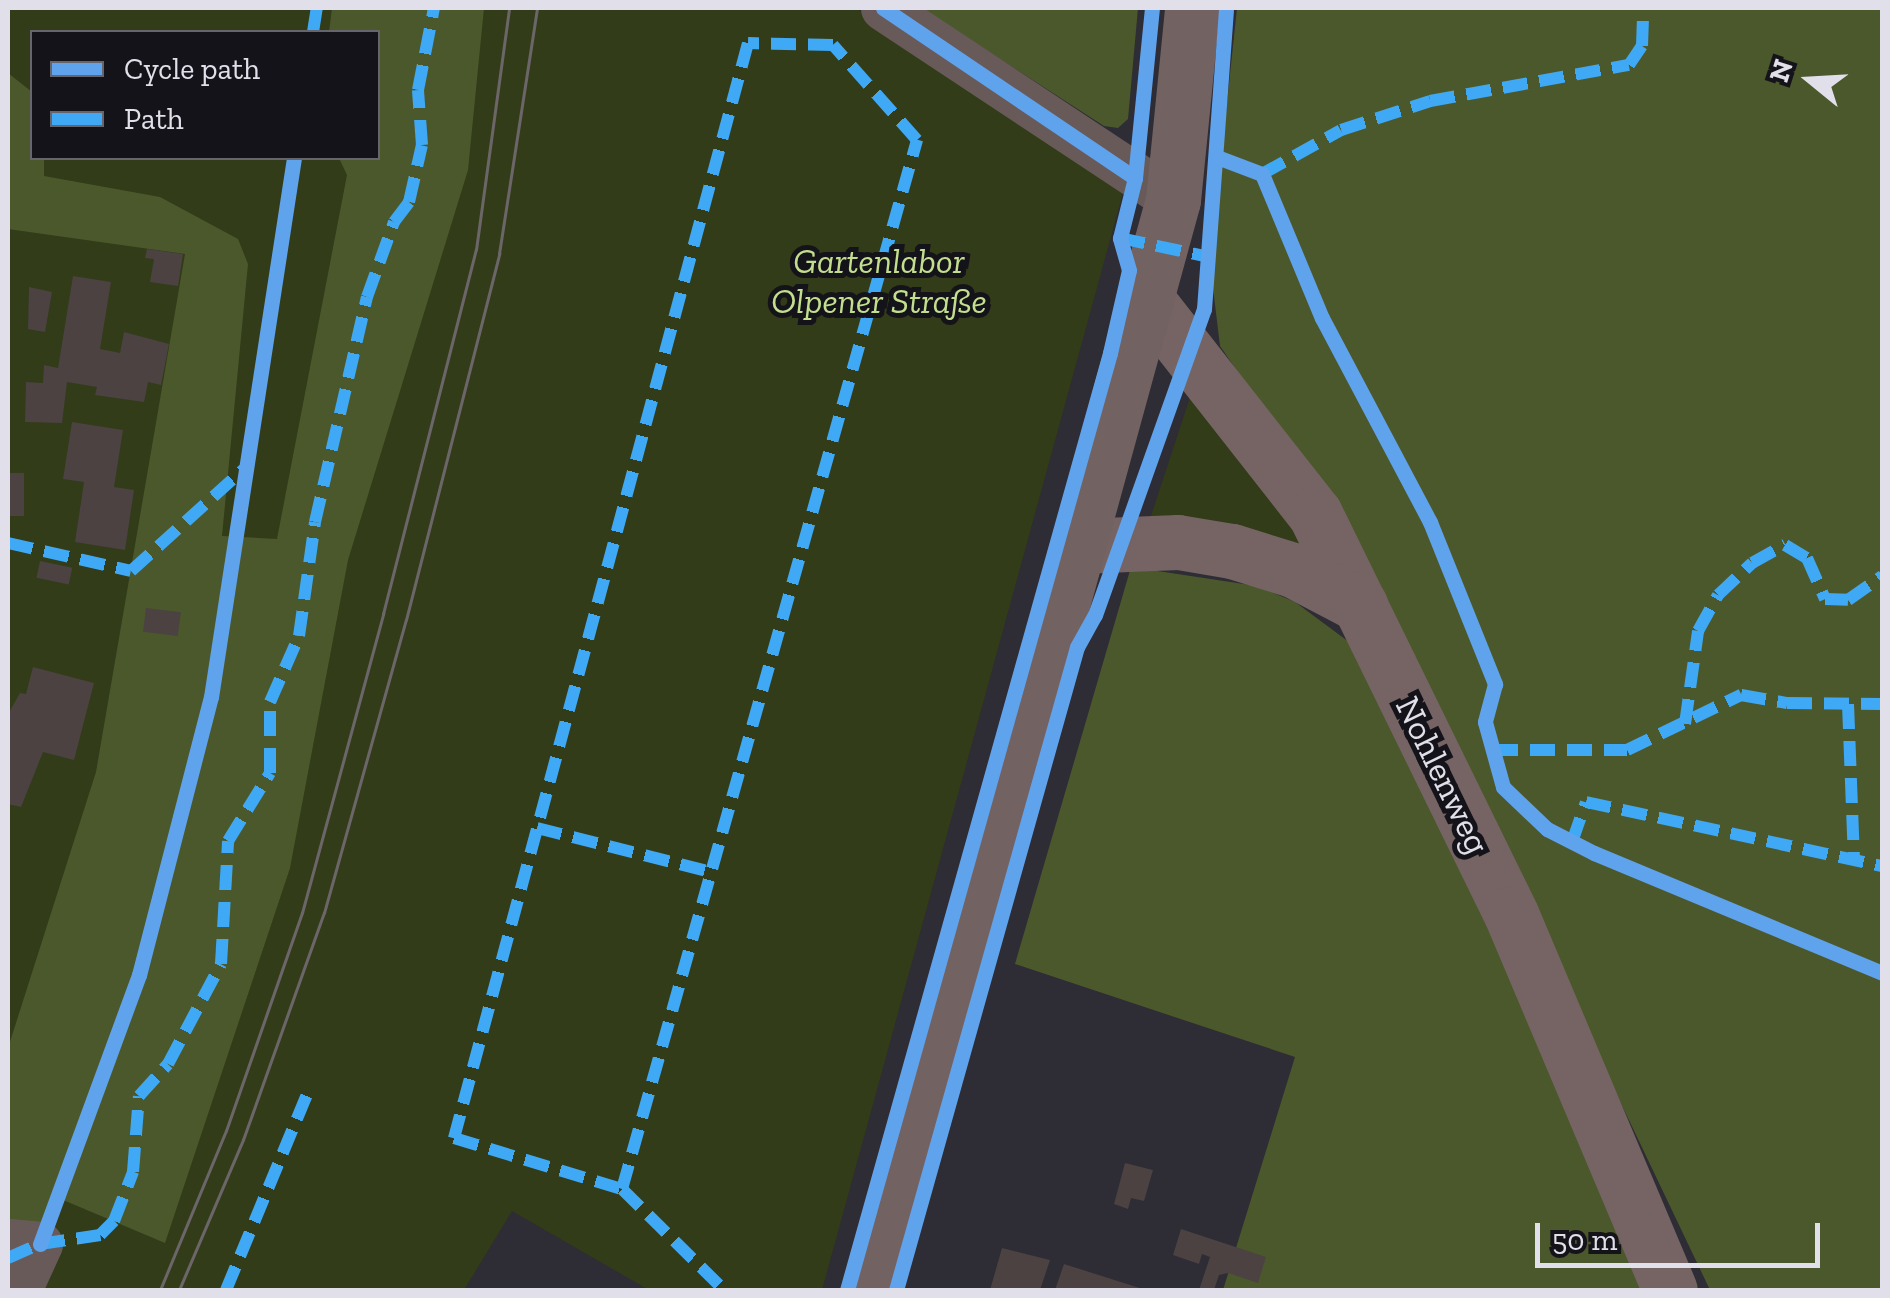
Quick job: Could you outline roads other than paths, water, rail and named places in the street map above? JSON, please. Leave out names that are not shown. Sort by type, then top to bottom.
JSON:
[{"type":"main road","points":[[874,1290],[1173,200],[1192,8]]},
{"type":"main road","name":"Nohlenweg","points":[[1147,300],[1315,514],[1510,914],[1670,1290]]},
{"type":"main road","points":[[1080,546],[1178,542],[1232,551],[1292,570],[1360,605]]},
{"type":"street","points":[[882,8],[1173,200]]},
{"type":"street","points":[[8,1241],[40,1244],[19,1290]]},
{"type":"tram line","points":[[160,1290],[226,1131],[302,913],[476,250],[509,8]]},
{"type":"tram line","points":[[179,1290],[243,1140],[324,913],[406,620],[499,254],[537,8]]},
{"type":"park label","name":"Gartenlabor Olpener Straße","points":[[879,281]]}]
